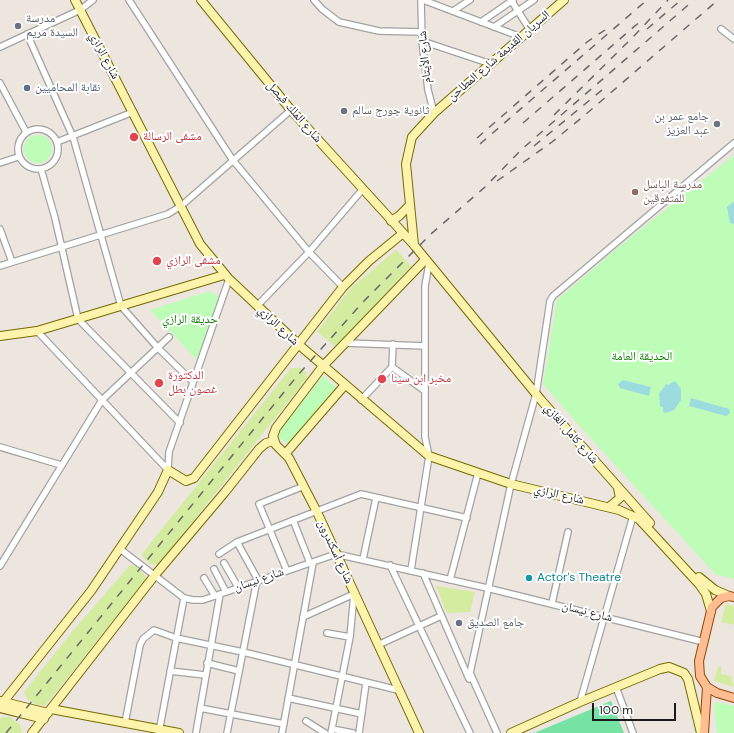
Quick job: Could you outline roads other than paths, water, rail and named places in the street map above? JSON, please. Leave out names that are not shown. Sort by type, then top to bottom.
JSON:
[{"type":"main road","name":"شارع الرازي","points":[[75,0],[200,244],[227,277],[257,306],[344,386],[429,456],[511,484],[609,507]]},
{"type":"main road","name":"شارع الملك فيصل","points":[[201,0],[291,110],[427,262]]},
{"type":"main road","name":"السريان القديمة شارع المطاحن","points":[[409,206],[406,164],[412,137],[434,113],[564,0]]},
{"type":"main road","points":[[391,221],[399,216],[409,206]]},
{"type":"main road","points":[[409,206],[414,246]]},
{"type":"main road","points":[[179,733],[159,731],[125,722],[48,714],[1,704],[82,603],[161,488],[168,470],[186,481],[194,478],[343,287],[369,261],[402,234]]},
{"type":"main road","points":[[32,733],[155,575],[259,449],[274,441],[273,436],[276,428],[323,366],[427,262]]},
{"type":"main road","name":"شارع كامل الغازي","points":[[427,262],[536,394],[700,579],[715,590],[732,596]]},
{"type":"main road","points":[[0,336],[37,331],[227,277]]},
{"type":"main road","points":[[286,453],[344,386]]},
{"type":"main road","name":"شارع أسكندرون","points":[[274,441],[286,453],[317,512],[419,733]]},
{"type":"main road","points":[[609,507],[620,498],[618,488]]},
{"type":"main road","points":[[609,507],[633,516],[644,523],[699,584],[706,594],[711,611]]},
{"type":"main road","points":[[732,596],[717,600],[711,611],[699,661],[699,669],[703,681],[707,687],[717,693],[734,698]]},
{"type":"main road","points":[[511,733],[580,702],[660,669],[669,667],[677,669],[688,679],[701,733]]},
{"type":"main road","points":[[704,733],[707,687]]},
{"type":"street","points":[[0,47],[80,10],[93,0]]},
{"type":"street","points":[[129,0],[232,160],[309,252],[343,287]]},
{"type":"street","points":[[314,0],[322,9],[339,22],[378,31],[422,32]]},
{"type":"street","points":[[422,0],[521,37]]},
{"type":"street","name":"شارع الأيتام","points":[[422,0],[422,41],[428,90],[434,113]]},
{"type":"street","points":[[453,11],[470,0]]},
{"type":"street","points":[[481,22],[512,0],[530,30]]},
{"type":"street","points":[[494,27],[534,0]]},
{"type":"street","points":[[721,29],[733,38]]},
{"type":"street","points":[[27,34],[73,137],[121,306],[158,348],[194,382]]},
{"type":"street","points":[[422,41],[490,64]]},
{"type":"street","points":[[0,83],[26,132]]},
{"type":"street","points":[[0,266],[101,236],[168,214],[181,206],[291,110]]},
{"type":"street","points":[[57,142],[73,137],[133,112]]},
{"type":"street","points":[[35,129],[42,129],[54,136],[57,142],[57,156],[48,167],[41,169],[28,168],[22,163],[18,156],[18,142],[26,132],[35,129]]},
{"type":"street","points":[[497,733],[470,673],[487,588],[511,484],[536,394],[550,301],[553,296],[734,143]]},
{"type":"street","points":[[0,163],[18,156]]},
{"type":"street","points":[[41,169],[62,248],[78,319],[180,423]]},
{"type":"street","points":[[257,306],[309,252],[362,190]]},
{"type":"street","points":[[0,229],[12,262]]},
{"type":"street","points":[[411,570],[429,456],[425,437],[425,286],[427,262]]},
{"type":"street","points":[[168,470],[169,452],[194,382],[227,277]]},
{"type":"street","points":[[37,331],[168,470]]},
{"type":"street","points":[[0,566],[102,400],[132,374],[169,337]]},
{"type":"street","points":[[346,342],[425,346]]},
{"type":"street","points":[[361,400],[392,367],[393,344]]},
{"type":"street","points":[[392,367],[425,391]]},
{"type":"street","points":[[0,447],[62,464]]},
{"type":"street","points":[[450,580],[478,473]]},
{"type":"street","points":[[287,570],[259,504],[304,486]]},
{"type":"street","points":[[219,554],[237,542],[270,528],[317,512],[361,494],[467,518]]},
{"type":"street","points":[[363,559],[376,498]]},
{"type":"street","points":[[580,702],[603,616],[633,516]]},
{"type":"street","points":[[282,733],[303,618],[311,563],[292,520]]},
{"type":"street","points":[[552,603],[568,532]]},
{"type":"street","points":[[227,733],[258,580],[237,542]]},
{"type":"street","points":[[120,549],[184,598],[159,731]]},
{"type":"street","name":"شارع نيسان","points":[[184,598],[203,600],[336,554],[390,565],[552,603],[704,642]]},
{"type":"street","points":[[224,563],[238,587]]},
{"type":"street","points":[[390,565],[470,733]]},
{"type":"street","points":[[196,733],[220,594],[214,569]]},
{"type":"street","points":[[423,573],[493,733]]},
{"type":"street","points":[[204,578],[220,594]]},
{"type":"street","points":[[303,618],[354,594]]},
{"type":"street","points":[[353,733],[331,731],[350,637],[354,594]]},
{"type":"street","points":[[378,644],[441,616]]},
{"type":"street","points":[[125,722],[141,642],[154,630],[176,638],[243,652],[398,690]]},
{"type":"street","points":[[327,633],[350,637]]},
{"type":"street","points":[[207,663],[239,671]]},
{"type":"street","points":[[170,670],[205,675]]},
{"type":"street","points":[[359,733],[366,683]]},
{"type":"street","points":[[616,687],[633,733]]},
{"type":"street","points":[[288,698],[362,714]]},
{"type":"street","points":[[200,708],[284,724]]},
{"type":"street","points":[[306,721],[325,733]]},
{"type":"water","points":[[733,202],[734,224],[730,223],[727,207]]},
{"type":"water","points":[[623,380],[651,387],[649,396],[620,388],[618,384]]},
{"type":"water","points":[[675,381],[681,389],[681,400],[674,410],[666,413],[663,412],[663,407],[660,406],[659,394],[666,384],[668,385]]},
{"type":"water","points":[[691,398],[729,409],[730,413],[726,416],[689,406]]},
{"type":"railway","points":[[480,144],[647,0]]},
{"type":"railway","points":[[554,115],[668,0]]},
{"type":"railway","points":[[647,29],[681,0]]},
{"type":"railway","points":[[6,733],[298,375],[363,302],[431,234],[485,187],[522,149],[694,0]]},
{"type":"railway","points":[[497,181],[552,142],[585,115],[718,0]]},
{"type":"railway","points":[[523,123],[643,19]]},
{"type":"railway","points":[[477,138],[587,42],[605,30]]},
{"type":"railway","points":[[534,146],[602,90]]},
{"type":"place","name":"مدرسة السيدة مريم","points":[[18,26]]},
{"type":"place","name":"نقابة المحاميين","points":[[27,88]]},
{"type":"place","name":"ثانوية جورج سالم","points":[[344,111]]},
{"type":"place","name":"جامع عمر بن عبد العزيز","points":[[717,124]]},
{"type":"place","name":"مشفى الرسالة","points":[[134,137]]},
{"type":"place","name":"مدرسة الباسل للمتفوقين","points":[[635,192]]},
{"type":"place","name":"مشفى الرازي","points":[[157,261]]},
{"type":"place","name":"مخبر ابن سينا","points":[[382,379]]},
{"type":"place","name":"الدكتورة غصون بطل","points":[[159,383]]},
{"type":"place","name":"Actor's Theatre","points":[[529,578]]},
{"type":"place","name":"جامع الصديق","points":[[459,623]]},
{"type":"park label","name":"حديقة الرازي","points":[[190,320]]},
{"type":"park label","name":"الحديقة العامة","points":[[642,357]]}]
